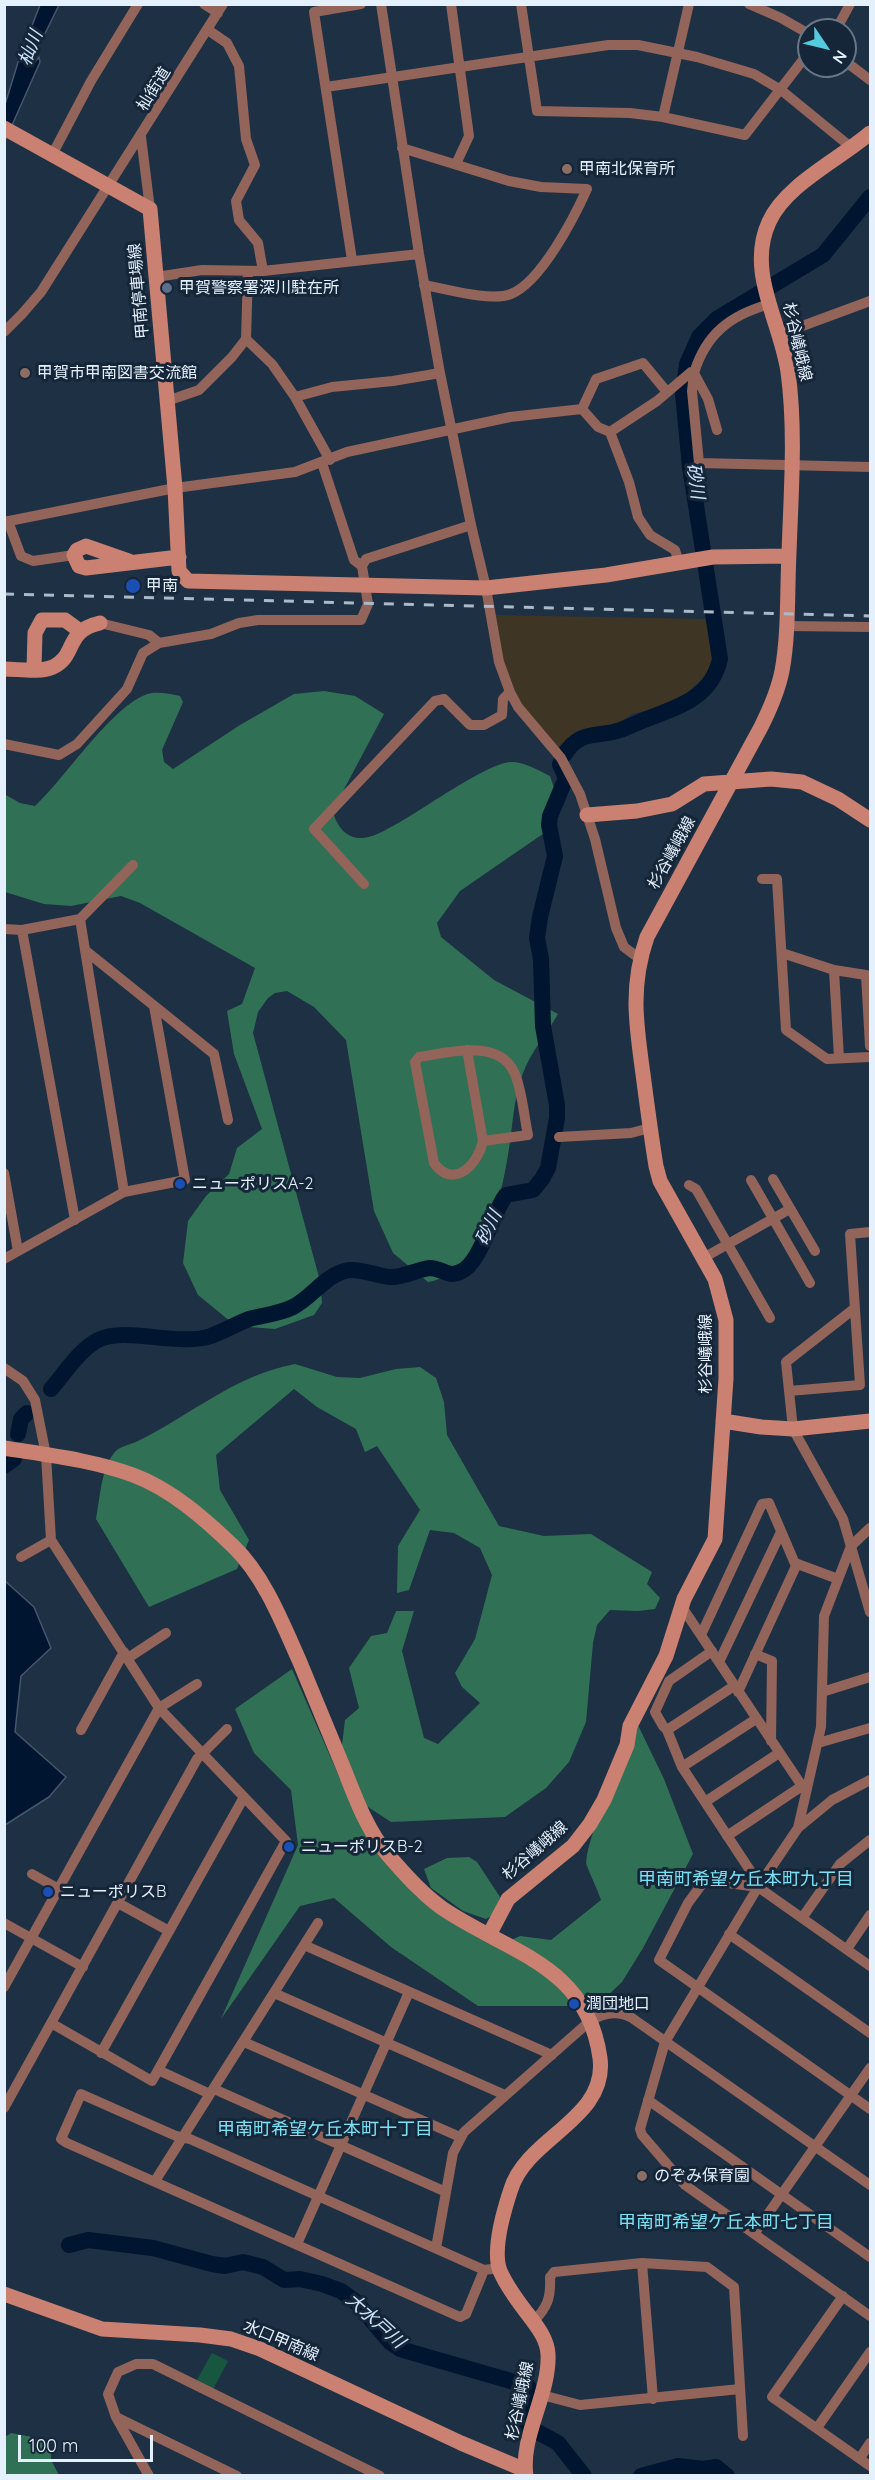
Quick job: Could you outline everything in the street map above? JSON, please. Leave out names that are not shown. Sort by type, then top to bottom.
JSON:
[{"type":"main road","points":[[4,128],[150,209]]},
{"type":"main road","name":"杉谷嶬峨線","points":[[489,1935],[508,1899],[573,1846],[600,1808],[627,1745],[630,1726],[666,1656],[687,1593],[715,1539],[723,1421],[726,1320],[716,1278],[660,1181],[650,1128],[635,1001],[640,959],[660,911],[773,702],[782,670],[786,626],[792,465],[788,370],[761,266],[764,233],[771,217],[792,191],[870,133]]},
{"type":"main road","name":"甲南停車場線","points":[[150,209],[175,488],[179,564]]},
{"type":"main road","points":[[75,555],[79,566],[86,568],[105,559],[179,564],[188,581],[198,582],[486,588],[606,575],[711,558],[788,556]]},
{"type":"main road","points":[[34,669],[35,633],[42,620],[65,620],[80,631]]},
{"type":"main road","points":[[4,669],[54,667],[63,660],[80,631],[99,622]]},
{"type":"main road","points":[[587,815],[637,811],[672,804],[704,784],[771,779],[802,782],[838,799],[870,820]]},
{"type":"main road","points":[[723,1421],[793,1429],[870,1420]]},
{"type":"main road","points":[[4,1448],[106,1466],[155,1485],[199,1515],[237,1550],[264,1588],[286,1630],[361,1811],[381,1846],[417,1888],[443,1909],[563,1981],[574,1991],[590,2021],[600,2059],[599,2083],[593,2096],[578,2114],[523,2166],[512,2185],[491,2269]]},
{"type":"main road","name":"杉谷嶬峨線","points":[[491,2269],[533,2322],[546,2343],[548,2354],[542,2395],[532,2430],[525,2473]]},
{"type":"main road","name":"水口甲南線","points":[[4,2294],[102,2329],[231,2339],[260,2349],[525,2473]]},
{"type":"street","points":[[49,153],[138,4]]},
{"type":"street","points":[[204,4],[221,9]]},
{"type":"street","points":[[352,260],[314,12],[361,4]]},
{"type":"street","points":[[381,4],[424,285],[499,662],[518,707],[561,758],[580,794],[616,928],[624,947],[640,959]]},
{"type":"street","points":[[451,4],[470,136],[456,164]]},
{"type":"street","points":[[521,4],[537,111],[630,113],[663,117],[745,135],[797,68]]},
{"type":"street","points":[[663,117],[689,4]]},
{"type":"street","points":[[749,4],[797,27]]},
{"type":"street","points":[[842,18],[850,4]]},
{"type":"street","name":"杣街道","points":[[4,332],[41,292],[221,9]]},
{"type":"street","points":[[208,30],[227,44],[239,66],[246,139],[255,165],[236,201],[239,220],[258,243],[263,271]]},
{"type":"street","points":[[326,87],[608,45],[638,45],[736,68],[781,90],[852,148]]},
{"type":"street","points":[[857,71],[870,81]]},
{"type":"street","points":[[141,137],[150,209]]},
{"type":"street","points":[[402,148],[510,181],[541,187],[586,189],[579,207],[536,273],[511,294],[491,296],[424,285]]},
{"type":"street","points":[[156,277],[202,270],[263,271],[419,254]]},
{"type":"street","points":[[167,401],[199,390],[232,357],[246,339],[248,272]]},
{"type":"street","points":[[768,296],[750,311],[713,334],[703,348],[692,373],[699,463],[870,467]]},
{"type":"street","points":[[778,334],[870,301]]},
{"type":"street","points":[[246,339],[272,364],[295,397],[326,461],[354,560],[362,566]]},
{"type":"street","points":[[582,409],[596,379],[643,363],[667,392]]},
{"type":"street","points":[[295,397],[332,387],[393,381],[440,373]]},
{"type":"street","points":[[610,432],[692,373]]},
{"type":"street","points":[[692,373],[708,399],[717,430]]},
{"type":"street","points":[[75,555],[33,561],[21,556],[6,522],[175,488],[295,472],[347,452],[510,417],[582,409]]},
{"type":"street","points":[[582,409],[598,427],[610,432],[629,483],[638,518],[651,535],[675,550],[687,561]]},
{"type":"street","points":[[4,744],[59,755],[76,744],[127,689],[143,653],[159,643],[211,634],[239,623],[258,620],[361,620],[368,604],[362,566],[366,559],[471,525]]},
{"type":"street","points":[[99,622],[149,635],[159,643]]},
{"type":"street","points":[[786,626],[870,627]]},
{"type":"street","points":[[364,884],[314,829],[435,701],[444,699],[470,725],[483,725],[501,715],[503,699],[510,692]]},
{"type":"street","points":[[4,929],[22,930],[80,919],[133,865]]},
{"type":"street","points":[[762,879],[777,879],[786,1030],[827,1059],[870,1057]]},
{"type":"street","points":[[80,919],[124,1192]]},
{"type":"street","points":[[22,930],[75,1220]]},
{"type":"street","points":[[86,951],[214,1054],[228,1120]]},
{"type":"street","points":[[782,953],[834,970],[866,975],[870,1046]]},
{"type":"street","points":[[834,970],[838,1058]]},
{"type":"street","points":[[4,1259],[124,1192],[185,1180],[154,1006]]},
{"type":"street","points":[[467,1050],[483,1141],[477,1159],[471,1167],[458,1173],[443,1172],[434,1163],[415,1062],[419,1057],[467,1050],[488,1052],[508,1063],[514,1073],[528,1136],[483,1141]]},
{"type":"street","points":[[559,1137],[631,1133],[650,1128]]},
{"type":"street","points":[[4,1173],[18,1251]]},
{"type":"street","points":[[751,1179],[810,1283]]},
{"type":"street","points":[[773,1179],[815,1251]]},
{"type":"street","points":[[689,1185],[696,1190],[770,1318]]},
{"type":"street","points":[[705,1257],[790,1209]]},
{"type":"street","points":[[789,1391],[860,1385],[850,1234],[870,1232]]},
{"type":"street","points":[[855,1308],[786,1362],[793,1429],[843,1519],[870,1612]]},
{"type":"street","points":[[4,1368],[23,1381],[33,1393],[46,1455],[51,1540],[159,1708],[286,1841],[152,2081],[51,2023]]},
{"type":"street","points":[[668,1730],[736,1689],[796,1566],[769,1503],[762,1504],[701,1635]]},
{"type":"street","points":[[798,1828],[804,1788],[818,1743],[824,1616],[851,1546],[870,1528]]},
{"type":"street","points":[[719,1662],[781,1532]]},
{"type":"street","points":[[21,1557],[51,1540]]},
{"type":"street","points":[[795,1563],[838,1579]]},
{"type":"street","points":[[682,1607],[804,1788]]},
{"type":"street","points":[[81,1730],[126,1655],[166,1633]]},
{"type":"street","points":[[712,1651],[669,1681],[655,1712],[668,1730],[674,1751],[682,1767],[757,1881],[758,1887]]},
{"type":"street","points":[[755,1654],[772,1661],[771,1742]]},
{"type":"street","points":[[822,1692],[870,1677]]},
{"type":"street","points":[[4,1987],[159,1708],[197,1684]]},
{"type":"street","points":[[682,1767],[756,1719]]},
{"type":"street","points":[[818,1743],[870,1728]]},
{"type":"street","points":[[4,2108],[202,1752],[227,1729]]},
{"type":"street","points":[[705,1802],[779,1753]]},
{"type":"street","points":[[870,1780],[832,1800],[798,1828],[758,1887],[666,2042],[640,2129],[685,2185],[870,2316]]},
{"type":"street","points":[[727,1836],[804,1788]]},
{"type":"street","points":[[101,2053],[244,1797]]},
{"type":"street","points":[[802,1918],[840,1864],[870,1840]]},
{"type":"street","points":[[32,1874],[59,1889]]},
{"type":"street","points":[[870,1966],[758,1887],[705,1880],[688,1903],[659,1960],[870,2109]]},
{"type":"street","points":[[118,1903],[169,1931]]},
{"type":"street","points":[[847,1949],[870,1915]]},
{"type":"street","points":[[4,1923],[83,1967]]},
{"type":"street","points":[[155,2181],[318,1923]]},
{"type":"street","points":[[729,1934],[870,2033]]},
{"type":"street","points":[[304,1945],[552,2055]]},
{"type":"street","points":[[297,2244],[409,1992]]},
{"type":"street","points":[[274,1993],[505,2095]]},
{"type":"street","points":[[436,2248],[453,2153],[460,2137],[469,2125],[590,2021],[604,2014],[627,2015],[870,2185]]},
{"type":"street","points":[[244,2042],[460,2137]]},
{"type":"street","points":[[754,2234],[870,2068]]},
{"type":"street","points":[[158,2070],[446,2192]]},
{"type":"street","points":[[81,2094],[190,2139],[436,2248],[491,2269],[466,2314],[460,2317],[61,2139],[81,2094]]},
{"type":"street","points":[[648,2100],[870,2257]]},
{"type":"street","points":[[642,2263],[653,2399]]},
{"type":"street","points":[[533,2322],[548,2303],[551,2295],[550,2277],[554,2272],[642,2263],[707,2267],[733,2285],[743,2436]]},
{"type":"street","points":[[843,2296],[772,2397],[870,2466]]},
{"type":"street","points":[[817,2428],[870,2352]]},
{"type":"street","points":[[149,2475],[116,2416],[108,2394],[118,2372],[136,2364],[153,2364],[375,2474]]},
{"type":"street","points":[[542,2395],[580,2405],[740,2389]]},
{"type":"street","points":[[116,2416],[237,2475]]},
{"type":"street","points":[[860,2458],[870,2443]]},
{"type":"shaded area","points":[[494,615],[706,619],[714,659],[708,674],[674,704],[632,714],[613,727],[580,730],[557,748],[519,702],[504,674]]},
{"type":"green space","points":[[324,691],[355,696],[384,714],[333,810],[341,828],[354,837],[368,837],[381,832],[470,779],[500,764],[521,763],[550,776],[557,797],[558,809],[550,829],[460,891],[437,923],[441,937],[494,980],[558,1014],[523,1073],[515,1103],[505,1174],[486,1233],[476,1250],[463,1265],[447,1276],[428,1282],[393,1253],[374,1211],[346,1040],[314,1007],[287,991],[275,993],[268,998],[258,1012],[253,1033],[320,1281],[322,1303],[314,1315],[275,1329],[236,1326],[198,1295],[183,1263],[188,1221],[206,1196],[229,1174],[237,1148],[262,1129],[234,1054],[227,1011],[242,1004],[255,968],[140,903],[121,896],[71,906],[44,904],[5,892],[4,794],[20,803],[35,806],[107,725],[138,699],[152,693],[180,696],[183,702],[162,750],[164,762],[173,769],[240,725],[294,694]]},
{"type":"green space","points":[[295,1364],[337,1377],[360,1378],[396,1369],[420,1367],[436,1378],[444,1402],[447,1435],[499,1526],[544,1536],[591,1534],[652,1572],[647,1584],[660,1598],[655,1609],[610,1610],[597,1625],[593,1643],[586,1722],[569,1762],[546,1788],[505,1817],[391,1822],[365,1805],[382,1859],[417,1897],[499,1946],[520,1936],[551,1940],[601,1900],[587,1866],[587,1856],[615,1772],[636,1721],[664,1779],[693,1854],[643,1948],[622,1982],[601,2002],[588,2006],[478,2006],[391,1947],[334,1898],[300,1906],[221,2019],[298,1845],[291,1790],[254,1753],[235,1709],[292,1669],[344,1788],[342,1745],[345,1720],[359,1708],[349,1668],[371,1636],[387,1633],[396,1611],[414,1611],[402,1651],[424,1738],[438,1744],[480,1703],[462,1687],[455,1673],[475,1639],[492,1575],[480,1548],[454,1533],[430,1530],[409,1590],[397,1593],[398,1546],[420,1510],[377,1446],[365,1452],[356,1429],[317,1407],[294,1389],[216,1455],[220,1490],[249,1540],[237,1569],[149,1607],[96,1519],[106,1468],[116,1451],[158,1431],[233,1386],[273,1369]]},
{"type":"green space","points":[[469,1857],[477,1862],[500,1897],[493,1915],[486,1919],[463,1911],[431,1888],[424,1869],[447,1858]]},
{"type":"green space","points":[[212,2353],[228,2361],[210,2395],[193,2387]]},
{"type":"green space","points":[[11,2433],[32,2437],[51,2448],[51,2460],[59,2475],[5,2475],[5,2437]]},
{"type":"water","name":"杣川","points":[[40,5],[59,5],[31,62],[34,63],[39,57],[40,62],[5,141],[4,108],[19,59]]},
{"type":"water","points":[[5,1581],[34,1607],[51,1648],[21,1676],[15,1732],[66,1777],[49,1797],[5,1825]]},
{"type":"waterway","name":"砂川","points":[[565,754],[580,739],[621,730],[680,706],[701,692],[716,673],[720,659],[690,467],[683,394],[687,364],[699,337],[718,318],[823,255],[870,197]]},
{"type":"waterway","name":"砂川","points":[[51,1389],[91,1344],[109,1336],[137,1335],[183,1339],[211,1336],[249,1319],[293,1307],[327,1280],[350,1270],[390,1277],[430,1268],[456,1274],[474,1259],[506,1195],[533,1190],[542,1179],[548,1168],[557,1118],[557,1105],[543,1026],[541,959],[537,938],[555,856],[549,825],[550,816],[566,778],[560,764]]},
{"type":"waterway","name":"砂川","points":[[18,1434],[21,1419],[27,1413]]},
{"type":"waterway","name":"砂川","points":[[4,1466],[14,1459]]},
{"type":"waterway","name":"大水戸川","points":[[69,2245],[88,2240],[153,2248],[225,2266],[243,2262],[263,2267],[284,2280],[300,2279],[341,2291],[356,2302],[390,2342],[400,2349],[528,2386],[521,2423],[558,2443],[584,2476]]},
{"type":"waterway","name":"大水戸川","points":[[641,2476],[678,2466],[703,2469],[716,2467],[727,2476]]},
{"type":"railway","points":[[4,594],[870,616]]},
{"type":"place","name":"甲南北保育所","points":[[567,169]]},
{"type":"place","name":"甲賀警察署深川駐在所","points":[[167,288]]},
{"type":"place","name":"甲賀市甲南図書交流館","points":[[25,373]]},
{"type":"place","name":"甲南","points":[[133,586]]},
{"type":"place","name":"ニューポリスA-2","points":[[180,1184]]},
{"type":"place","name":"ニューポリスB-2","points":[[289,1847]]},
{"type":"place","name":"ニューポリスB","points":[[48,1892]]},
{"type":"place","name":"潤団地口","points":[[574,2004]]},
{"type":"place","name":"のぞみ保育園","points":[[642,2176]]},
{"type":"district","name":"甲南町希望ケ丘本町九丁目","points":[[746,1880]]},
{"type":"district","name":"甲南町希望ケ丘本町十丁目","points":[[325,2130]]},
{"type":"district","name":"甲南町希望ケ丘本町七丁目","points":[[726,2223]]}]
